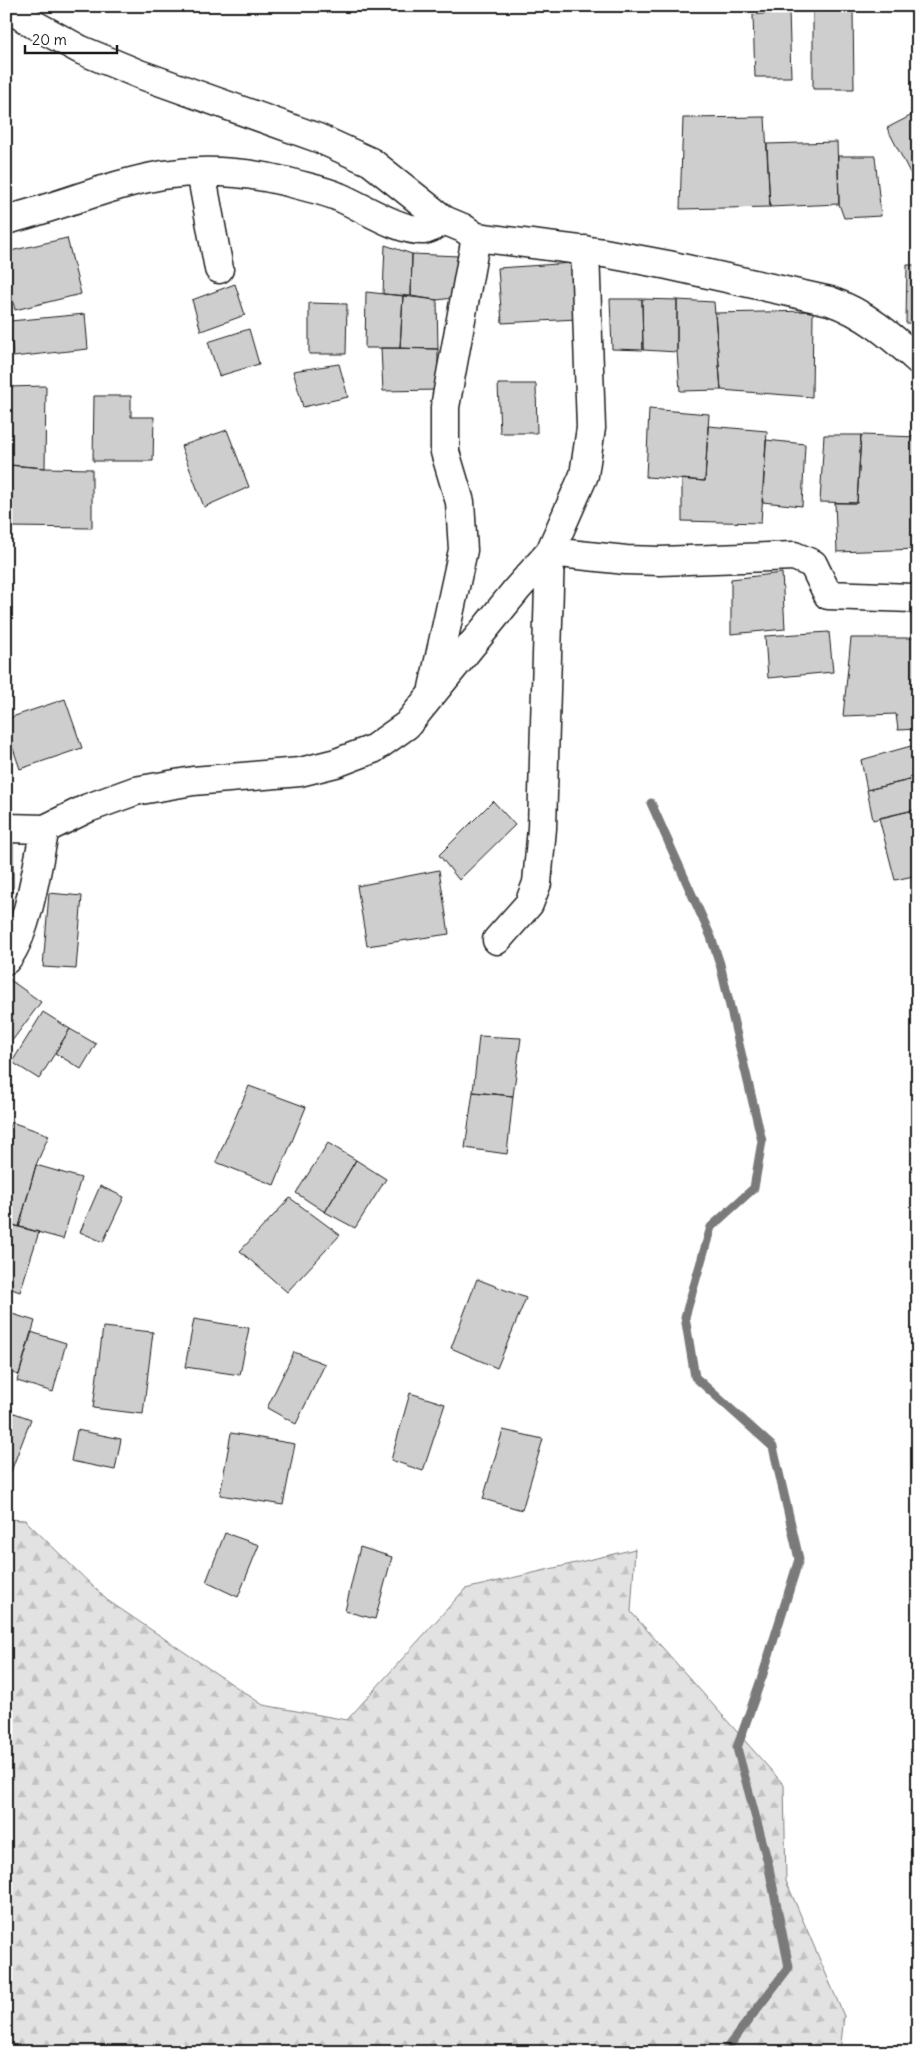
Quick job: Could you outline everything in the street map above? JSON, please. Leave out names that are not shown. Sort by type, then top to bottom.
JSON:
[{"type":"street","points":[[6,6],[36,26],[81,50],[139,74],[318,138],[370,162],[398,182],[444,220],[463,228],[476,237],[585,250],[668,265],[848,307],[882,328],[918,360]]},
{"type":"street","points":[[6,220],[130,183],[164,175],[201,172],[235,173],[286,182],[338,196],[376,215],[410,228],[423,230],[435,227],[444,220]]},
{"type":"street","points":[[201,172],[219,269]]},
{"type":"street","points":[[432,694],[463,550],[460,502],[445,452],[445,407],[476,237]]},
{"type":"street","points":[[6,828],[45,829],[88,808],[135,791],[193,781],[300,772],[336,763],[373,749],[407,724],[550,552],[584,475],[591,428],[585,250]]},
{"type":"street","points":[[550,552],[626,560],[660,561],[794,556],[813,564],[828,595],[912,598],[918,601]]},
{"type":"street","points":[[497,940],[529,904],[537,883],[543,819],[550,552]]},
{"type":"street","points":[[6,960],[12,954],[22,931],[45,829]]},
{"type":"green space","points":[[6,1519],[25,1520],[107,1600],[263,1705],[347,1720],[465,1589],[635,1549],[631,1612],[784,1785],[786,1881],[844,2016],[840,2052],[6,2052]]},
{"type":"building","points":[[853,10],[854,89],[813,89],[813,12]]},
{"type":"building","points":[[789,11],[791,77],[755,77],[753,15]]},
{"type":"building","points":[[918,112],[918,188],[887,128]]},
{"type":"building","points":[[765,117],[770,207],[680,209],[683,118]]},
{"type":"building","points":[[837,142],[839,204],[770,207],[767,144]]},
{"type":"building","points":[[838,156],[875,156],[881,216],[844,218],[839,204]]},
{"type":"building","points":[[67,238],[81,294],[15,310],[6,273],[6,252]]},
{"type":"building","points":[[385,245],[412,254],[411,296],[383,294]]},
{"type":"building","points":[[412,254],[459,256],[453,298],[437,300],[411,296]]},
{"type":"building","points":[[573,263],[577,319],[502,323],[498,268]]},
{"type":"building","points":[[907,265],[918,265],[918,323],[906,323]]},
{"type":"building","points":[[235,284],[245,315],[201,331],[192,300]]},
{"type":"building","points":[[366,292],[403,296],[400,348],[365,348]]},
{"type":"building","points":[[403,296],[437,300],[438,349],[400,348]]},
{"type":"building","points":[[610,299],[642,299],[643,350],[612,349]]},
{"type":"building","points":[[642,299],[677,300],[677,352],[643,350]]},
{"type":"building","points":[[677,300],[714,302],[721,390],[680,391],[677,352]]},
{"type":"building","points":[[309,303],[347,304],[346,354],[309,354]]},
{"type":"building","points":[[813,311],[812,397],[721,390],[715,313]]},
{"type":"building","points":[[85,314],[88,349],[13,357],[10,321]]},
{"type":"building","points":[[249,329],[259,364],[219,376],[208,342]]},
{"type":"building","points":[[381,348],[438,349],[438,390],[383,391]]},
{"type":"building","points":[[339,364],[348,397],[303,407],[293,371]]},
{"type":"building","points":[[498,384],[536,384],[537,433],[500,433]]},
{"type":"building","points":[[46,386],[45,468],[6,465],[6,387]]},
{"type":"building","points":[[94,396],[131,396],[131,417],[154,417],[153,461],[93,461]]},
{"type":"building","points":[[649,409],[709,414],[705,481],[646,477]]},
{"type":"building","points":[[708,426],[767,431],[761,523],[682,521],[682,479],[705,481]]},
{"type":"building","points":[[227,430],[249,487],[204,507],[181,446]]},
{"type":"building","points":[[824,435],[861,435],[857,503],[820,502]]},
{"type":"building","points":[[861,435],[918,437],[918,549],[837,552],[835,503],[857,503]]},
{"type":"building","points":[[766,440],[805,444],[802,506],[762,502]]},
{"type":"building","points":[[11,465],[92,469],[92,528],[10,527]]},
{"type":"building","points":[[782,573],[785,629],[731,634],[731,579]]},
{"type":"building","points":[[829,632],[833,672],[768,678],[765,636]]},
{"type":"building","points":[[851,638],[918,638],[918,729],[898,730],[896,714],[843,716]]},
{"type":"building","points":[[65,699],[82,748],[20,769],[6,728],[6,719]]},
{"type":"building","points":[[918,744],[918,778],[867,790],[861,760]]},
{"type":"building","points":[[918,778],[918,809],[873,820],[867,790]]},
{"type":"building","points":[[493,801],[515,825],[459,880],[439,855]]},
{"type":"building","points":[[918,809],[918,875],[895,880],[879,818]]},
{"type":"building","points":[[6,832],[13,832],[13,888],[6,888]]},
{"type":"building","points":[[439,870],[449,934],[367,946],[357,886]]},
{"type":"building","points":[[49,893],[82,896],[76,969],[43,967]]},
{"type":"building","points":[[6,895],[10,895],[11,947],[6,947]]},
{"type":"building","points":[[6,977],[41,1002],[6,1049]]},
{"type":"building","points":[[43,1012],[70,1029],[39,1079],[12,1062]]},
{"type":"building","points":[[70,1029],[96,1044],[81,1069],[55,1053]]},
{"type":"building","points":[[479,1036],[521,1038],[513,1096],[473,1092]]},
{"type":"building","points":[[249,1086],[306,1107],[274,1185],[216,1162]]},
{"type":"building","points":[[473,1092],[513,1096],[507,1154],[465,1148]]},
{"type":"building","points":[[11,1122],[49,1135],[36,1165],[19,1227],[6,1223],[6,1135]]},
{"type":"building","points":[[328,1143],[356,1160],[325,1212],[296,1193]]},
{"type":"building","points":[[356,1160],[386,1179],[355,1228],[325,1212]]},
{"type":"building","points":[[36,1165],[81,1178],[63,1239],[19,1227]]},
{"type":"building","points":[[100,1186],[124,1197],[103,1242],[80,1232]]},
{"type":"building","points":[[290,1198],[340,1235],[287,1292],[240,1251]]},
{"type":"building","points":[[6,1223],[39,1232],[20,1292],[6,1287]]},
{"type":"building","points":[[477,1279],[526,1298],[497,1368],[451,1348]]},
{"type":"building","points":[[6,1312],[35,1321],[19,1375],[6,1371]]},
{"type":"building","points":[[194,1319],[249,1328],[240,1375],[185,1367]]},
{"type":"building","points":[[103,1327],[153,1332],[143,1414],[93,1408]]},
{"type":"building","points":[[31,1332],[66,1343],[53,1392],[17,1381]]},
{"type":"building","points":[[294,1352],[325,1364],[296,1424],[267,1408]]},
{"type":"building","points":[[410,1393],[445,1404],[423,1471],[391,1460]]},
{"type":"building","points":[[6,1410],[31,1419],[8,1479],[6,1478]]},
{"type":"building","points":[[77,1430],[121,1439],[115,1470],[71,1461]]},
{"type":"building","points":[[503,1430],[543,1439],[522,1510],[483,1499]]},
{"type":"building","points":[[231,1433],[295,1444],[283,1505],[220,1495]]},
{"type":"building","points":[[225,1533],[259,1545],[238,1597],[206,1582]]},
{"type":"building","points":[[360,1547],[392,1557],[375,1619],[345,1611]]},
{"type":"waterway","points":[[651,803],[711,937],[720,964],[762,1141],[754,1188],[711,1227],[685,1317],[695,1377],[773,1447],[799,1559],[763,1674],[737,1748],[768,1863],[789,1967],[724,2052]]}]
